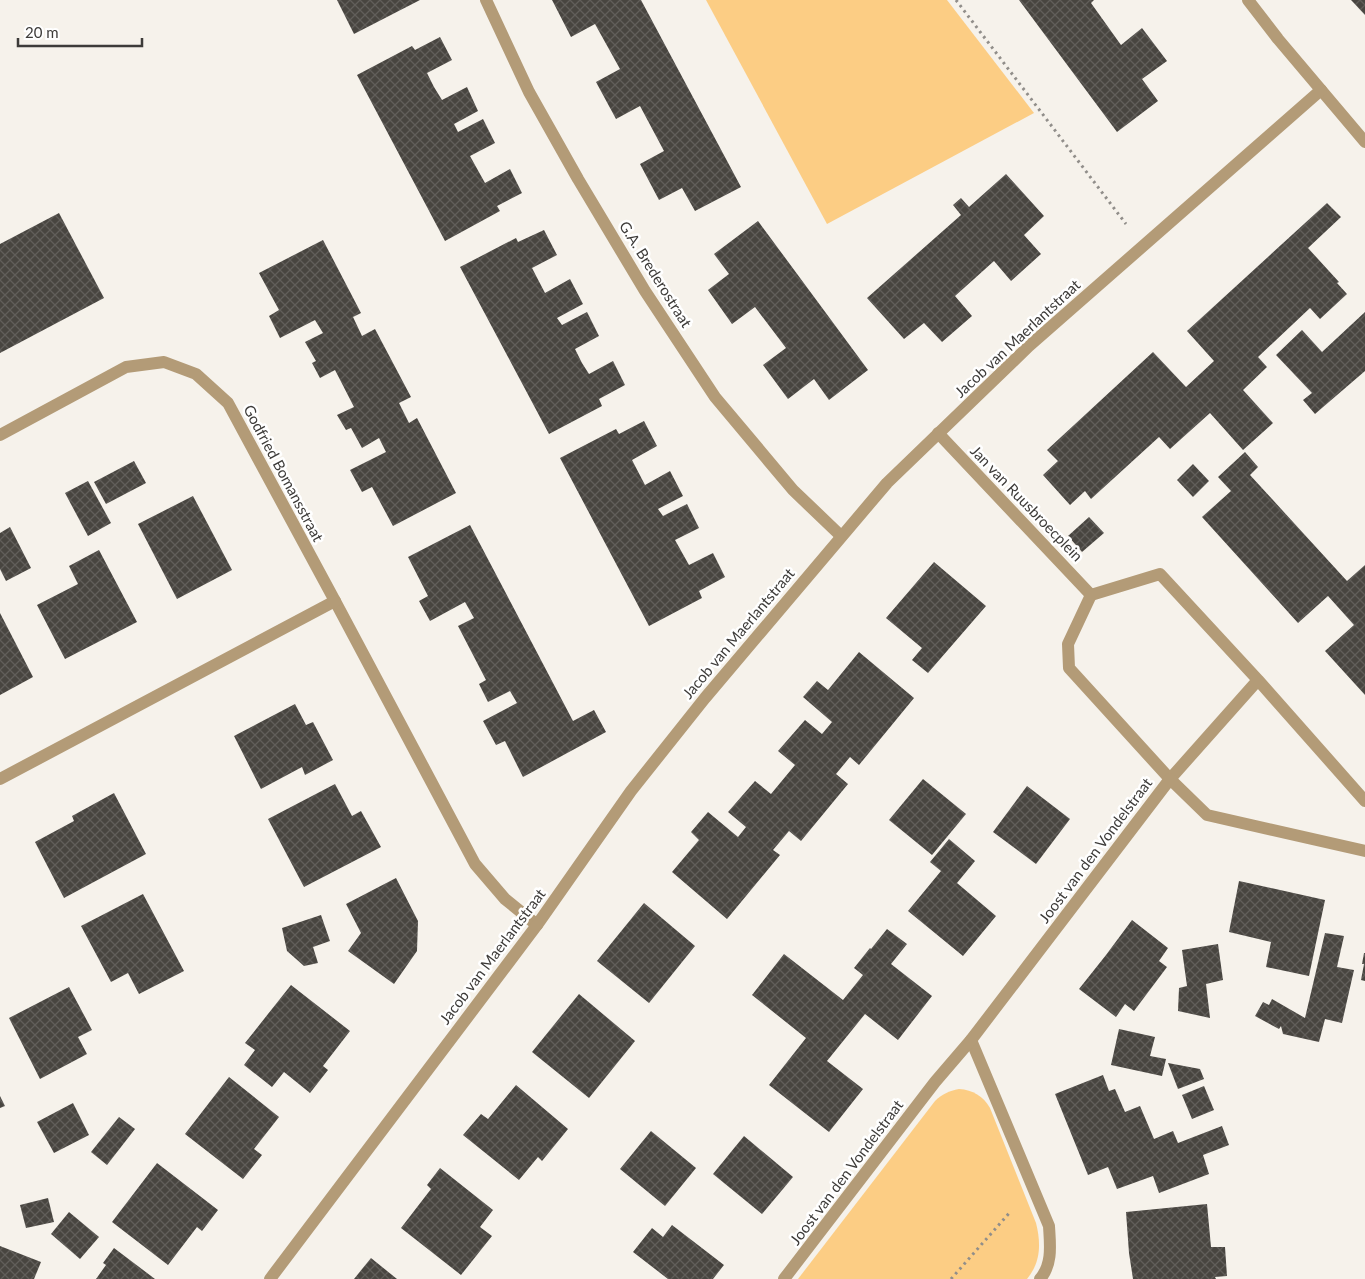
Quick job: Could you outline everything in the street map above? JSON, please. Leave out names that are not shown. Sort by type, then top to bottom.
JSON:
[{"type":"street","name":"G.A. Brederostraat","points":[[486,0],[529,92],[578,179],[645,291],[715,398],[793,490],[841,536]]},
{"type":"street","points":[[1248,0],[1278,39],[1365,142]]},
{"type":"street","name":"Jacob van Maerlantstraat","points":[[270,1279],[536,925],[631,791],[705,698],[887,483],[1029,346],[1321,90]]},
{"type":"street","name":"Godfried Bomansstraat","points":[[0,435],[126,367],[164,362],[196,374],[228,403],[475,864],[505,899],[536,925]]},
{"type":"street","name":"Jan van Ruusbroecplein","points":[[938,433],[1092,594]]},
{"type":"street","points":[[1258,680],[1170,779],[1070,668],[1068,644],[1092,594],[1160,574],[1258,680],[1365,801]]},
{"type":"street","points":[[0,779],[335,601]]},
{"type":"street","name":"Joost van den Vondelstraat","points":[[784,1279],[935,1082],[971,1040],[1170,779],[1207,815],[1365,851]]},
{"type":"street","points":[[971,1040],[1049,1226],[1051,1254],[1044,1275],[1040,1279]]},
{"type":"path","points":[[956,0],[1143,246]]},
{"type":"path","points":[[951,1279],[1033,1186]]},
{"type":"shaded area","points":[[706,0],[947,0],[1034,113],[827,224]]},
{"type":"shaded area","points":[[959,1089],[977,1094],[990,1108],[1036,1223],[1039,1252],[1032,1273],[1027,1279],[798,1279],[935,1101],[946,1093]]},
{"type":"building","points":[[337,0],[420,0],[354,34]]},
{"type":"building","points":[[552,0],[641,0],[741,187],[695,211],[682,188],[659,200],[640,164],[664,151],[640,106],[616,119],[596,82],[620,69],[595,24],[571,37]]},
{"type":"building","points":[[1019,0],[1094,0],[1091,3],[1121,45],[1142,28],[1167,61],[1142,79],[1158,101],[1117,132]]},
{"type":"building","points":[[1351,0],[1365,0],[1365,15]]},
{"type":"building","points":[[440,37],[452,60],[427,73],[434,87],[442,100],[467,87],[478,111],[454,124],[458,132],[483,119],[495,143],[470,156],[485,183],[510,169],[522,193],[497,206],[500,211],[445,241],[357,75],[412,46],[415,50]]},
{"type":"building","points":[[1006,174],[1044,216],[1024,235],[1041,254],[1011,281],[994,261],[955,296],[972,316],[942,342],[924,323],[904,339],[867,298],[961,215],[953,205],[961,198],[969,207]]},
{"type":"building","points":[[1327,203],[1341,217],[1308,248],[1339,282],[1337,283],[1347,294],[1320,319],[1310,308],[1258,357],[1267,367],[1243,390],[1273,423],[1243,450],[1210,413],[1170,449],[1159,437],[1091,499],[1085,491],[1070,505],[1043,475],[1058,461],[1047,450],[1153,352],[1186,387],[1214,361],[1187,331]]},
{"type":"building","points":[[59,213],[104,298],[0,353],[0,244]]},
{"type":"building","points":[[758,221],[868,370],[829,400],[814,379],[788,399],[763,365],[786,348],[755,307],[732,324],[708,290],[729,274],[714,254]]},
{"type":"building","points":[[544,230],[557,255],[532,268],[545,293],[570,279],[583,304],[557,318],[562,325],[587,312],[599,336],[575,349],[582,363],[589,374],[613,361],[625,385],[599,399],[602,406],[549,434],[460,267],[516,238],[518,242]]},
{"type":"building","points":[[323,240],[361,313],[353,317],[362,336],[375,329],[411,397],[399,403],[409,423],[417,418],[456,493],[393,526],[372,487],[362,492],[350,470],[386,452],[379,438],[362,448],[351,428],[346,430],[337,415],[354,407],[335,370],[320,378],[312,363],[316,361],[305,342],[323,333],[315,320],[280,338],[269,316],[279,310],[259,273]]},
{"type":"building","points":[[1365,312],[1365,371],[1315,414],[1303,400],[1312,393],[1276,355],[1302,330],[1322,352]]},
{"type":"building","points":[[644,421],[657,446],[632,460],[645,485],[670,471],[683,496],[658,509],[663,516],[687,504],[699,528],[675,540],[689,565],[713,553],[725,577],[699,591],[702,598],[649,626],[560,458],[616,429],[619,434]]},
{"type":"building","points":[[1245,452],[1258,467],[1250,475],[1347,581],[1365,565],[1365,695],[1325,651],[1354,625],[1328,596],[1298,623],[1202,517],[1231,491],[1218,477]]},
{"type":"building","points":[[134,461],[146,483],[106,504],[94,482]]},
{"type":"building","points":[[1193,464],[1209,481],[1193,497],[1177,480]]},
{"type":"building","points":[[88,481],[111,523],[88,536],[65,493]]},
{"type":"building","points":[[193,496],[232,570],[177,599],[138,524]]},
{"type":"building","points":[[1089,517],[1104,533],[1082,552],[1068,536]]},
{"type":"building","points":[[470,525],[573,721],[594,710],[606,732],[523,777],[505,741],[496,745],[483,721],[517,703],[510,691],[488,702],[479,684],[486,680],[458,626],[474,618],[465,602],[430,621],[419,601],[428,596],[408,557]]},
{"type":"building","points":[[10,527],[31,568],[6,581],[0,569],[0,533]]},
{"type":"building","points":[[99,550],[137,622],[65,659],[37,605],[78,584],[69,566]]},
{"type":"building","points":[[934,562],[986,606],[928,673],[912,660],[922,648],[886,618]]},
{"type":"building","points":[[0,613],[33,677],[0,695]]},
{"type":"building","points":[[859,652],[914,698],[859,765],[850,757],[836,774],[848,784],[801,841],[789,831],[773,850],[780,855],[727,919],[672,872],[699,840],[691,832],[708,812],[738,837],[746,827],[728,812],[755,781],[771,794],[795,765],[778,751],[805,720],[822,734],[832,722],[803,697],[817,681],[828,690]]},
{"type":"building","points":[[295,704],[306,725],[313,722],[333,760],[305,775],[302,767],[261,789],[234,736]]},
{"type":"building","points":[[923,779],[966,814],[932,855],[889,820]]},
{"type":"building","points":[[335,784],[352,816],[361,811],[381,847],[304,887],[268,819]]},
{"type":"building","points":[[1027,786],[1070,819],[1036,864],[993,832]]},
{"type":"building","points":[[114,793],[146,854],[64,898],[35,842],[74,821],[72,816]]},
{"type":"building","points":[[949,839],[975,861],[957,883],[996,916],[963,956],[908,911],[941,871],[930,862]]},
{"type":"building","points":[[396,878],[418,921],[417,951],[394,984],[348,951],[361,933],[346,904]]},
{"type":"building","points":[[1239,881],[1325,900],[1309,976],[1266,967],[1271,942],[1229,932]]},
{"type":"building","points":[[143,894],[184,971],[139,994],[128,973],[111,982],[81,926]]},
{"type":"building","points":[[644,903],[695,946],[649,1003],[597,961]]},
{"type":"building","points":[[321,915],[330,941],[313,947],[318,963],[304,966],[287,951],[282,928]]},
{"type":"building","points":[[1132,920],[1168,948],[1159,961],[1167,967],[1134,1011],[1125,1004],[1116,1017],[1079,989]]},
{"type":"building","points":[[887,929],[907,944],[891,964],[932,996],[898,1040],[865,1014],[827,1061],[863,1089],[829,1132],[769,1085],[806,1038],[752,995],[784,954],[843,1000],[863,975],[854,968]]},
{"type":"building","points":[[1325,933],[1344,936],[1337,967],[1354,970],[1342,1023],[1325,1019],[1319,1042],[1283,1034],[1281,1026],[1279,1029],[1255,1016],[1263,1002],[1269,1005],[1272,999],[1305,1018]]},
{"type":"building","points":[[1218,944],[1223,980],[1206,984],[1210,1018],[1178,1011],[1179,988],[1187,986],[1182,950]]},
{"type":"building","points":[[1365,953],[1365,981],[1361,980]]},
{"type":"building","points":[[291,985],[350,1031],[323,1066],[328,1070],[310,1093],[284,1072],[272,1087],[244,1065],[255,1050],[245,1043]]},
{"type":"building","points":[[69,987],[92,1030],[78,1037],[87,1054],[40,1079],[9,1018]]},
{"type":"building","points":[[579,994],[635,1041],[589,1098],[532,1052]]},
{"type":"building","points":[[1119,1029],[1155,1037],[1150,1056],[1166,1059],[1162,1076],[1111,1065]]},
{"type":"building","points":[[1168,1063],[1200,1069],[1204,1079],[1178,1089]]},
{"type":"building","points":[[1103,1075],[1109,1091],[1115,1089],[1125,1112],[1140,1106],[1154,1139],[1173,1131],[1178,1143],[1222,1126],[1229,1145],[1203,1155],[1209,1174],[1159,1193],[1153,1176],[1117,1189],[1108,1167],[1088,1175],[1055,1094]]},
{"type":"building","points":[[229,1077],[279,1117],[254,1149],[262,1155],[243,1179],[185,1134]]},
{"type":"building","points":[[516,1085],[568,1129],[542,1161],[538,1157],[519,1180],[463,1135],[481,1114],[488,1119]]},
{"type":"building","points":[[1204,1086],[1214,1110],[1192,1119],[1182,1095]]},
{"type":"building","points":[[0,1096],[5,1106],[0,1108]]},
{"type":"building","points":[[73,1103],[89,1135],[54,1153],[37,1122]]},
{"type":"building","points":[[119,1117],[135,1129],[107,1165],[91,1152]]},
{"type":"building","points":[[651,1131],[696,1168],[665,1206],[620,1169]]},
{"type":"building","points":[[744,1136],[793,1177],[762,1214],[713,1174]]},
{"type":"building","points":[[157,1163],[218,1210],[202,1231],[197,1227],[168,1265],[112,1222]]},
{"type":"building","points":[[440,1168],[493,1210],[480,1227],[492,1236],[461,1275],[401,1228],[431,1189],[427,1185]]},
{"type":"building","points":[[48,1198],[54,1222],[26,1228],[20,1205]]},
{"type":"building","points":[[1207,1204],[1211,1247],[1225,1247],[1227,1276],[1215,1277],[1216,1279],[1133,1279],[1126,1212]]},
{"type":"building","points":[[69,1212],[99,1237],[80,1259],[51,1234]]},
{"type":"building","points":[[672,1225],[724,1265],[713,1279],[668,1279],[633,1252],[652,1228],[663,1237]]},
{"type":"building","points":[[0,1246],[41,1262],[34,1279],[0,1279]]},
{"type":"building","points":[[114,1248],[155,1279],[96,1279],[106,1265],[103,1263]]},
{"type":"building","points":[[371,1258],[397,1279],[354,1279]]}]
